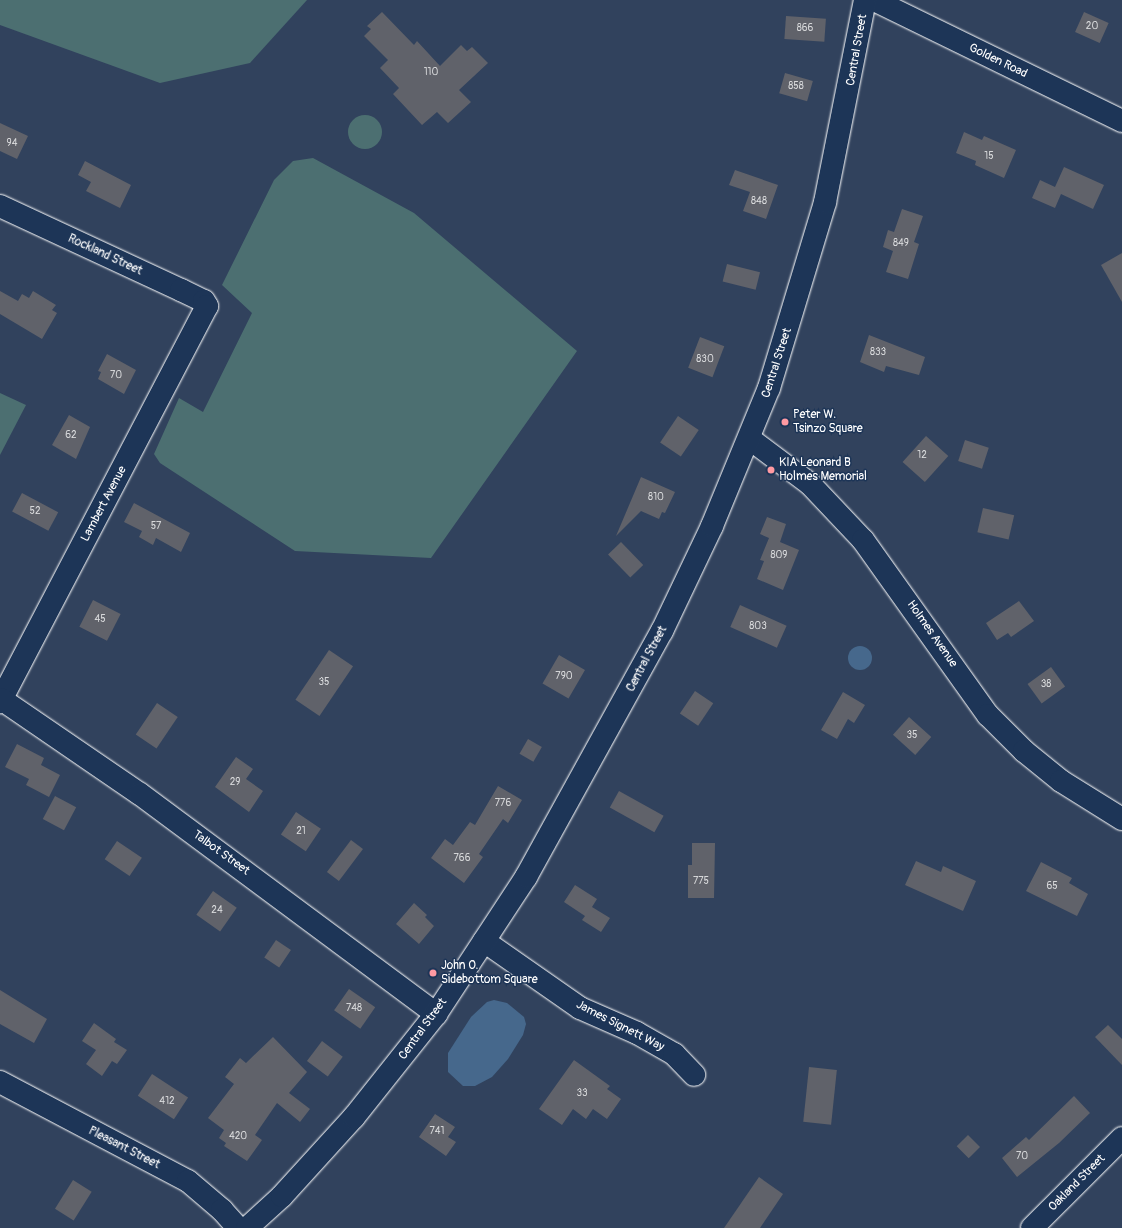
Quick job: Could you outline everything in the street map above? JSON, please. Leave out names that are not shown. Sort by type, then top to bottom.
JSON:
[{"type":"street","name":"Central Street","points":[[247,1228],[282,1196],[354,1117],[436,1014],[526,877],[651,652],[712,526],[750,439],[769,388],[800,294],[825,202],[866,0]]},
{"type":"street","name":"Golden Road","points":[[874,0],[1122,121]]},
{"type":"street","name":"Rockland Street","points":[[0,206],[204,301],[207,306]]},
{"type":"street","name":"Lambert Avenue","points":[[1,700],[207,306]]},
{"type":"street","name":"Holmes Avenue","points":[[750,439],[810,484],[863,540],[988,716],[1024,751],[1061,781],[1122,818]]},
{"type":"street","name":"Talbot Street","points":[[1,700],[140,794],[436,1014]]},
{"type":"street","name":"James Signett Way","points":[[484,941],[580,1008],[637,1033],[674,1054],[694,1075]]},
{"type":"street","name":"Pleasant Street","points":[[0,1082],[188,1181],[222,1210],[238,1228]]},
{"type":"street","name":"Oakland Street","points":[[1032,1228],[1122,1138]]},
{"type":"green space","points":[[0,0],[307,0],[250,63],[160,83],[0,25]]},
{"type":"green space","points":[[362,115],[368,115],[377,120],[381,126],[381,138],[377,144],[368,149],[362,149],[353,144],[348,135],[348,129],[353,120]]},
{"type":"green space","points":[[313,158],[414,213],[577,351],[431,558],[295,551],[160,463],[154,454],[179,398],[203,412],[252,313],[222,285],[274,180],[293,161]]},
{"type":"green space","points":[[0,393],[26,405],[0,455]]},
{"type":"water","points":[[860,646],[868,650],[872,658],[868,666],[860,670],[852,666],[848,658],[852,650]]},
{"type":"water","points":[[494,1000],[507,1003],[524,1017],[526,1024],[523,1035],[508,1059],[492,1077],[475,1086],[463,1086],[448,1072],[448,1053],[471,1017],[487,1002]]},
{"type":"building","points":[[382,12],[414,45],[417,41],[440,66],[461,45],[467,51],[472,47],[488,63],[459,90],[471,102],[448,123],[437,112],[422,125],[393,94],[399,88],[380,68],[388,60],[364,36],[371,29],[367,26]]},
{"type":"building","points":[[1084,12],[1109,23],[1100,43],[1075,32]]},
{"type":"building","points":[[786,16],[826,19],[824,42],[784,39]]},
{"type":"building","points":[[785,73],[813,81],[807,101],[779,93]]},
{"type":"building","points":[[0,123],[28,136],[17,159],[0,151]]},
{"type":"building","points":[[964,132],[982,140],[984,136],[1016,150],[1004,178],[975,165],[976,161],[956,153]]},
{"type":"building","points":[[85,161],[131,185],[120,208],[86,191],[91,182],[78,175]]},
{"type":"building","points":[[1064,167],[1104,185],[1093,209],[1061,194],[1055,208],[1032,198],[1040,180],[1055,187]]},
{"type":"building","points":[[735,170],[778,185],[766,219],[743,211],[750,192],[729,185]]},
{"type":"building","points":[[902,209],[923,216],[914,242],[919,244],[908,279],[886,272],[893,251],[883,247],[888,230],[894,232]]},
{"type":"building","points":[[1122,253],[1122,302],[1101,265]]},
{"type":"building","points":[[727,264],[760,272],[756,290],[723,281]]},
{"type":"building","points":[[0,291],[18,301],[22,294],[29,298],[33,291],[56,305],[52,310],[57,313],[42,339],[0,314]]},
{"type":"building","points":[[869,335],[925,357],[919,375],[886,366],[884,372],[860,362]]},
{"type":"building","points":[[700,337],[724,346],[712,377],[688,368]]},
{"type":"building","points":[[107,354],[136,370],[124,394],[98,379],[101,372],[98,371]]},
{"type":"building","points":[[69,415],[90,427],[76,459],[52,445]]},
{"type":"building","points":[[678,416],[699,430],[681,457],[660,443]]},
{"type":"building","points":[[926,436],[948,456],[925,482],[903,462]]},
{"type":"building","points":[[965,440],[989,448],[982,469],[958,461]]},
{"type":"building","points":[[641,477],[675,492],[665,513],[662,512],[659,519],[641,511],[616,536]]},
{"type":"building","points":[[22,493],[58,512],[48,531],[12,512]]},
{"type":"building","points":[[134,503],[190,533],[181,552],[156,538],[153,545],[139,537],[142,531],[124,522]]},
{"type":"building","points":[[983,508],[1014,515],[1009,540],[977,532]]},
{"type":"building","points":[[767,517],[786,524],[780,542],[799,550],[783,590],[757,579],[764,561],[760,560],[769,538],[760,534]]},
{"type":"building","points":[[621,542],[643,565],[630,578],[608,555]]},
{"type":"building","points":[[93,600],[121,614],[107,641],[79,627]]},
{"type":"building","points":[[1019,601],[1034,621],[1011,637],[1008,633],[997,640],[986,623]]},
{"type":"building","points":[[740,605],[787,626],[777,648],[730,627]]},
{"type":"building","points":[[329,650],[353,666],[319,716],[295,700]]},
{"type":"building","points":[[559,655],[585,670],[568,699],[542,684]]},
{"type":"building","points":[[1051,667],[1065,686],[1042,703],[1028,684]]},
{"type":"building","points":[[695,691],[713,703],[698,726],[680,713]]},
{"type":"building","points":[[843,692],[865,705],[854,723],[848,719],[837,739],[821,730]]},
{"type":"building","points":[[157,703],[178,717],[156,748],[136,735]]},
{"type":"building","points":[[909,717],[931,737],[915,755],[893,735]]},
{"type":"building","points":[[528,739],[542,747],[533,762],[520,754]]},
{"type":"building","points":[[17,744],[44,758],[41,765],[60,775],[49,797],[26,785],[29,779],[5,767]]},
{"type":"building","points":[[236,757],[253,769],[246,779],[263,791],[249,812],[215,787]]},
{"type":"building","points":[[498,786],[522,800],[508,823],[503,819],[479,854],[483,857],[464,883],[431,858],[445,839],[453,845],[470,822],[475,825]]},
{"type":"building","points":[[619,791],[664,816],[654,832],[610,808]]},
{"type":"building","points":[[55,796],[76,807],[64,830],[43,819]]},
{"type":"building","points":[[296,812],[321,829],[306,851],[281,834]]},
{"type":"building","points":[[351,840],[363,849],[339,881],[327,872]]},
{"type":"building","points":[[117,841],[142,858],[130,876],[105,859]]},
{"type":"building","points":[[692,843],[715,843],[714,898],[688,898],[688,865],[692,865]]},
{"type":"building","points":[[916,861],[941,872],[943,866],[976,881],[963,911],[905,885]]},
{"type":"building","points":[[1041,862],[1072,878],[1069,883],[1088,894],[1077,916],[1026,891]]},
{"type":"building","points":[[575,885],[597,899],[592,907],[610,918],[601,932],[582,920],[585,916],[564,902]]},
{"type":"building","points":[[213,891],[237,908],[220,931],[196,915]]},
{"type":"building","points":[[414,903],[427,915],[425,917],[434,926],[419,944],[396,924]]},
{"type":"building","points":[[276,940],[291,950],[279,967],[264,957]]},
{"type":"building","points":[[349,989],[375,1007],[360,1029],[334,1010]]},
{"type":"building","points":[[0,990],[47,1019],[34,1043],[0,1024]]},
{"type":"building","points":[[94,1023],[116,1039],[114,1042],[127,1050],[117,1064],[112,1061],[102,1076],[86,1064],[96,1050],[82,1041]]},
{"type":"building","points":[[1108,1025],[1122,1039],[1122,1065],[1095,1037]]},
{"type":"building","points":[[273,1037],[307,1072],[289,1093],[310,1109],[300,1122],[277,1103],[255,1135],[262,1140],[247,1161],[224,1146],[226,1143],[219,1138],[224,1130],[208,1118],[234,1084],[225,1077],[240,1058],[246,1063]]},
{"type":"building","points":[[322,1041],[343,1057],[328,1077],[307,1061]]},
{"type":"building","points":[[574,1060],[610,1086],[607,1089],[621,1099],[607,1119],[593,1109],[586,1119],[573,1109],[562,1125],[539,1109]]},
{"type":"building","points":[[809,1067],[837,1070],[831,1125],[803,1122]]},
{"type":"building","points":[[152,1074],[188,1097],[174,1119],[138,1096]]},
{"type":"building","points":[[1074,1096],[1090,1113],[1059,1143],[1017,1177],[1002,1158],[1026,1137],[1029,1140]]},
{"type":"building","points":[[435,1114],[455,1127],[448,1137],[456,1142],[446,1156],[419,1137]]},
{"type":"building","points":[[968,1135],[980,1147],[969,1158],[957,1146]]},
{"type":"building","points":[[759,1177],[783,1194],[760,1228],[724,1228]]},
{"type":"building","points":[[73,1180],[92,1192],[74,1220],[55,1209]]},
{"type":"place","name":"Peter W. Tsinzo Square","points":[[785,422]]},
{"type":"place","name":"KIA Leonard B Holmes Memorial","points":[[771,470]]},
{"type":"place","name":"John O. Sidebottom Square","points":[[433,973]]}]
